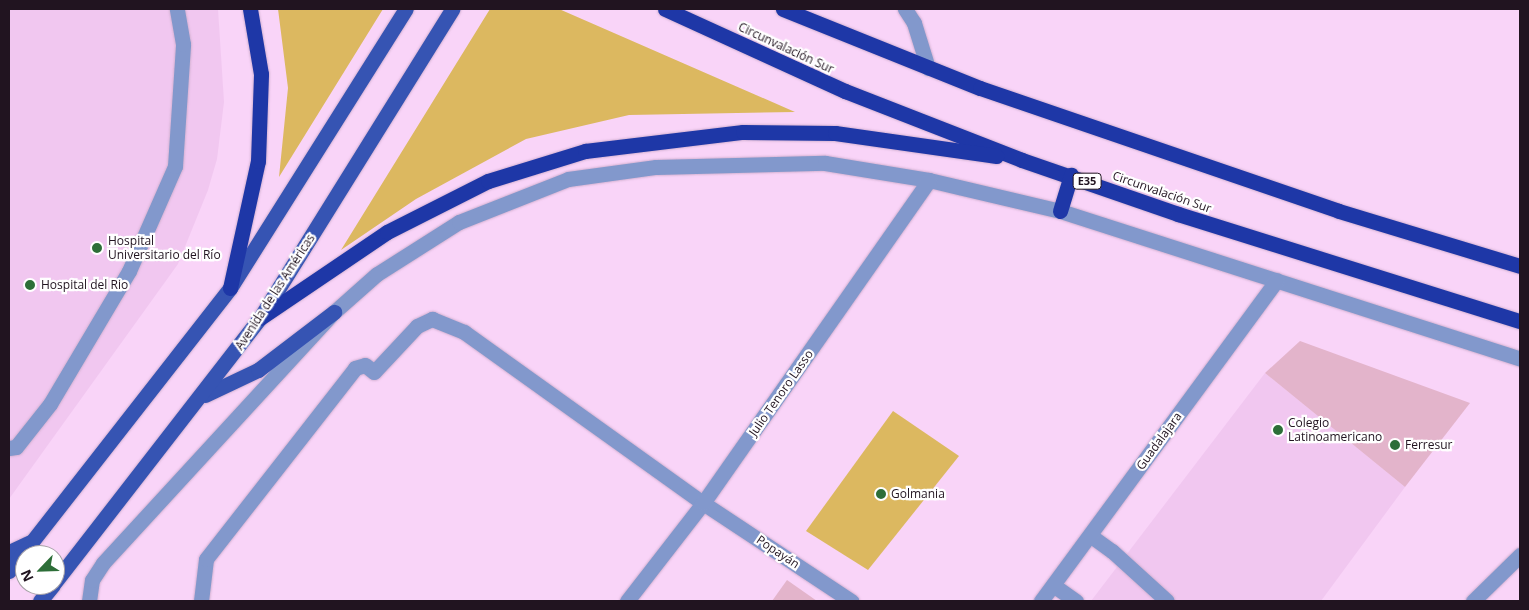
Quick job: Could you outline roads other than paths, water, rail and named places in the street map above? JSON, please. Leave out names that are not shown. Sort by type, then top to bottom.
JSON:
[{"type":"highway","points":[[230,288],[258,162],[261,74],[250,9]]},
{"type":"highway","name":"Circunvalación Sur","points":[[665,9],[845,91],[1022,160],[1178,214],[1520,321]]},
{"type":"highway","points":[[783,9],[928,68],[1198,164],[1520,266]]},
{"type":"highway","points":[[260,318],[387,232],[488,182],[585,152],[743,132],[835,133],[1022,160]]},
{"type":"highway","points":[[1060,211],[1071,176]]},
{"type":"main road","points":[[9,571],[36,539],[230,288],[406,9]]},
{"type":"main road","name":"Avenida de las Américas","points":[[65,569],[202,397],[260,318],[452,9]]},
{"type":"main road","points":[[202,397],[258,370],[334,312]]},
{"type":"main road","points":[[9,552],[36,539]]},
{"type":"street","points":[[9,448],[16,448],[50,404],[129,270],[174,166],[183,44],[177,9]]},
{"type":"street","points":[[905,9],[914,23],[928,68]]},
{"type":"street","points":[[89,601],[92,580],[103,564],[334,312],[377,274],[459,222],[568,179],[656,167],[825,163],[929,180],[1060,211],[1520,359]]},
{"type":"street","name":"Julio Tenoro Lasso","points":[[627,601],[704,503],[929,180]]},
{"type":"street","name":"Guadalajara","points":[[1041,601],[1091,536],[1277,280]]},
{"type":"street","name":"Popayán","points":[[201,601],[206,559],[355,368],[365,365],[374,372],[417,326],[432,319],[464,332],[704,503],[851,601]]},
{"type":"street","points":[[1091,536],[1112,551],[1167,601]]},
{"type":"street","points":[[1473,601],[1520,555]]},
{"type":"street","points":[[1053,585],[1076,601]]},
{"type":"place","name":"Hospital Universitario del Río","points":[[97,248]]},
{"type":"place","name":"Hospital del Rio","points":[[30,285]]},
{"type":"place","name":"Colegio Latinoamericano","points":[[1278,430]]},
{"type":"place","name":"Ferresur","points":[[1395,445]]},
{"type":"place","name":"Golmania","points":[[881,494]]}]
